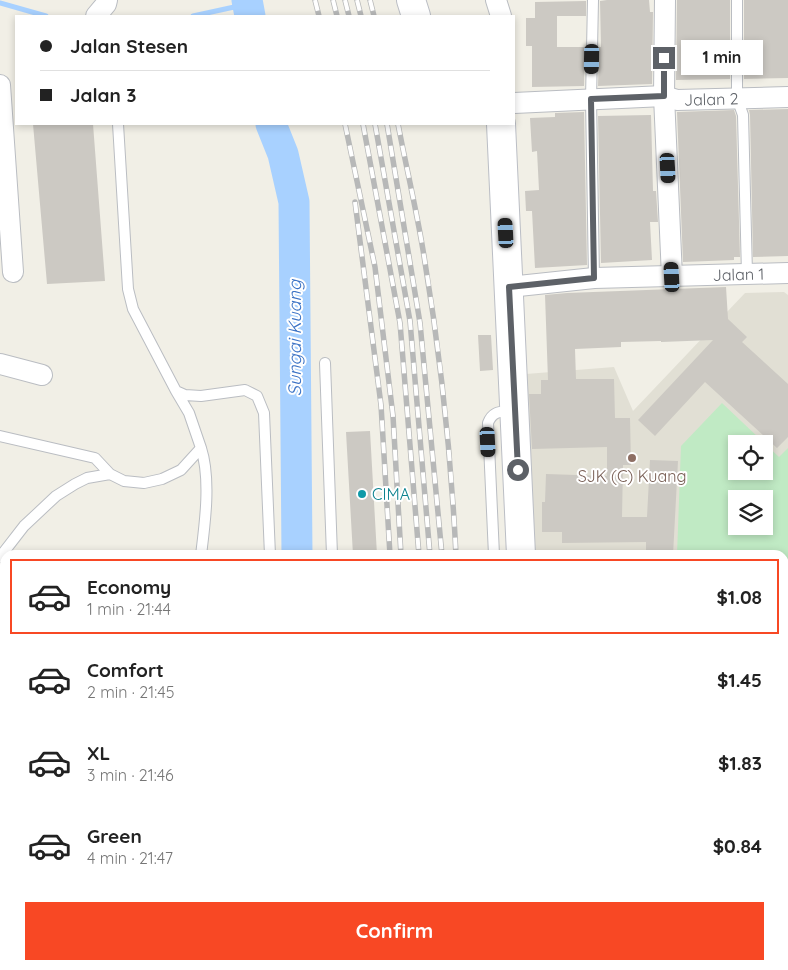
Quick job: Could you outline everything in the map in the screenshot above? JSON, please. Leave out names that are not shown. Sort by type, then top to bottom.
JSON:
[{"type":"main road","points":[[412,0],[416,15]]},
{"type":"main road","points":[[501,125],[521,550]]},
{"type":"street","points":[[496,0],[500,15]]},
{"type":"street","points":[[664,0],[664,96],[672,277]]},
{"type":"street","points":[[13,272],[0,85],[15,77]]},
{"type":"street","name":"Jalan 2","points":[[515,103],[664,96],[677,100],[788,97]]},
{"type":"street","name":"Jalan 1","points":[[509,287],[594,278],[788,273]]},
{"type":"street","points":[[0,364],[42,375]]},
{"type":"lane","points":[[593,0],[591,99],[594,278]]},
{"type":"lane","points":[[737,0],[737,98],[743,115],[747,274]]},
{"type":"lane","points":[[118,125],[128,289],[133,309],[189,413],[201,448],[206,485],[202,550]]},
{"type":"lane","points":[[325,363],[332,550]]},
{"type":"lane","points":[[176,391],[185,395],[201,396],[245,390],[257,396],[264,413],[270,550]]},
{"type":"lane","points":[[494,550],[488,423],[490,417],[496,412],[515,410]]},
{"type":"lane","points":[[0,436],[94,458],[110,474],[124,481],[144,483],[162,479],[181,470],[201,448]]},
{"type":"lane","points":[[5,550],[24,526],[56,496],[87,478],[110,474]]},
{"type":"shaded area","name":"SJK (C) Kuang","points":[[784,292],[788,295],[788,550],[531,550],[526,374],[614,367],[633,411],[745,293]]},
{"type":"green space","points":[[722,403],[756,435],[728,435],[728,480],[773,480],[773,451],[779,457],[788,448],[788,550],[677,550],[681,446]]},
{"type":"building","points":[[649,0],[650,12],[653,12],[652,84],[598,86],[599,47],[601,47],[600,1]]},
{"type":"building","points":[[677,0],[730,0],[730,79],[676,80]]},
{"type":"building","points":[[744,0],[788,0],[788,78],[744,79]]},
{"type":"building","points":[[586,1],[586,16],[557,16],[557,47],[585,47],[584,86],[532,87],[532,46],[526,46],[526,18],[535,18],[535,2]]},
{"type":"building","points":[[788,109],[788,256],[753,257],[749,110]]},
{"type":"building","points":[[734,110],[736,116],[740,257],[734,257],[734,260],[683,262],[677,112]]},
{"type":"building","points":[[584,112],[587,265],[535,268],[532,211],[526,211],[525,191],[539,190],[537,151],[532,152],[530,118],[555,117],[555,113]]},
{"type":"building","points":[[651,115],[653,191],[656,191],[658,222],[650,222],[652,260],[601,263],[598,116]]},
{"type":"building","points":[[33,125],[93,125],[105,281],[47,284]]},
{"type":"building","points":[[726,287],[728,319],[747,337],[742,342],[788,384],[788,437],[777,448],[773,444],[773,435],[763,435],[705,382],[655,436],[638,420],[713,340],[621,342],[621,347],[575,349],[576,379],[614,379],[615,418],[630,418],[631,465],[623,465],[622,517],[647,517],[650,460],[678,461],[673,550],[646,550],[646,542],[562,543],[562,532],[542,532],[542,502],[545,502],[546,474],[607,476],[607,447],[532,449],[529,394],[541,394],[541,380],[548,380],[545,295]]},
{"type":"building","points":[[478,335],[491,335],[493,370],[480,371]]},
{"type":"building","name":"CIMA","points":[[370,431],[377,550],[353,550],[346,432]]},
{"type":"waterway","name":"Sungai Kuang","points":[[247,0],[250,15]]},
{"type":"waterway","points":[[0,3],[42,15]]},
{"type":"waterway","points":[[198,15],[248,4]]},
{"type":"waterway","name":"Sungai Kuang","points":[[271,125],[283,154],[294,202],[297,550]]},
{"type":"railway","points":[[315,0],[319,15]]},
{"type":"railway","points":[[333,0],[337,15]]},
{"type":"railway","points":[[345,0],[349,15]]},
{"type":"railway","points":[[357,0],[361,15]]},
{"type":"railway","points":[[370,0],[374,15]]},
{"type":"railway","points":[[345,125],[375,267],[393,416],[401,550]]},
{"type":"railway","points":[[363,125],[400,323],[419,550]]},
{"type":"railway","points":[[375,125],[410,321],[430,550]]},
{"type":"railway","points":[[387,125],[420,323],[442,550]]},
{"type":"railway","points":[[398,125],[420,234],[435,326],[448,440],[456,550]]},
{"type":"railway","points":[[355,202],[381,405],[390,550]]},
{"type":"place","name":"SJK (C) Kuang","points":[[632,458]]},
{"type":"place","name":"CIMA","points":[[362,494]]},
{"type":"route","points":[[518,470],[509,287],[594,278],[591,99],[664,96],[664,58]]}]
